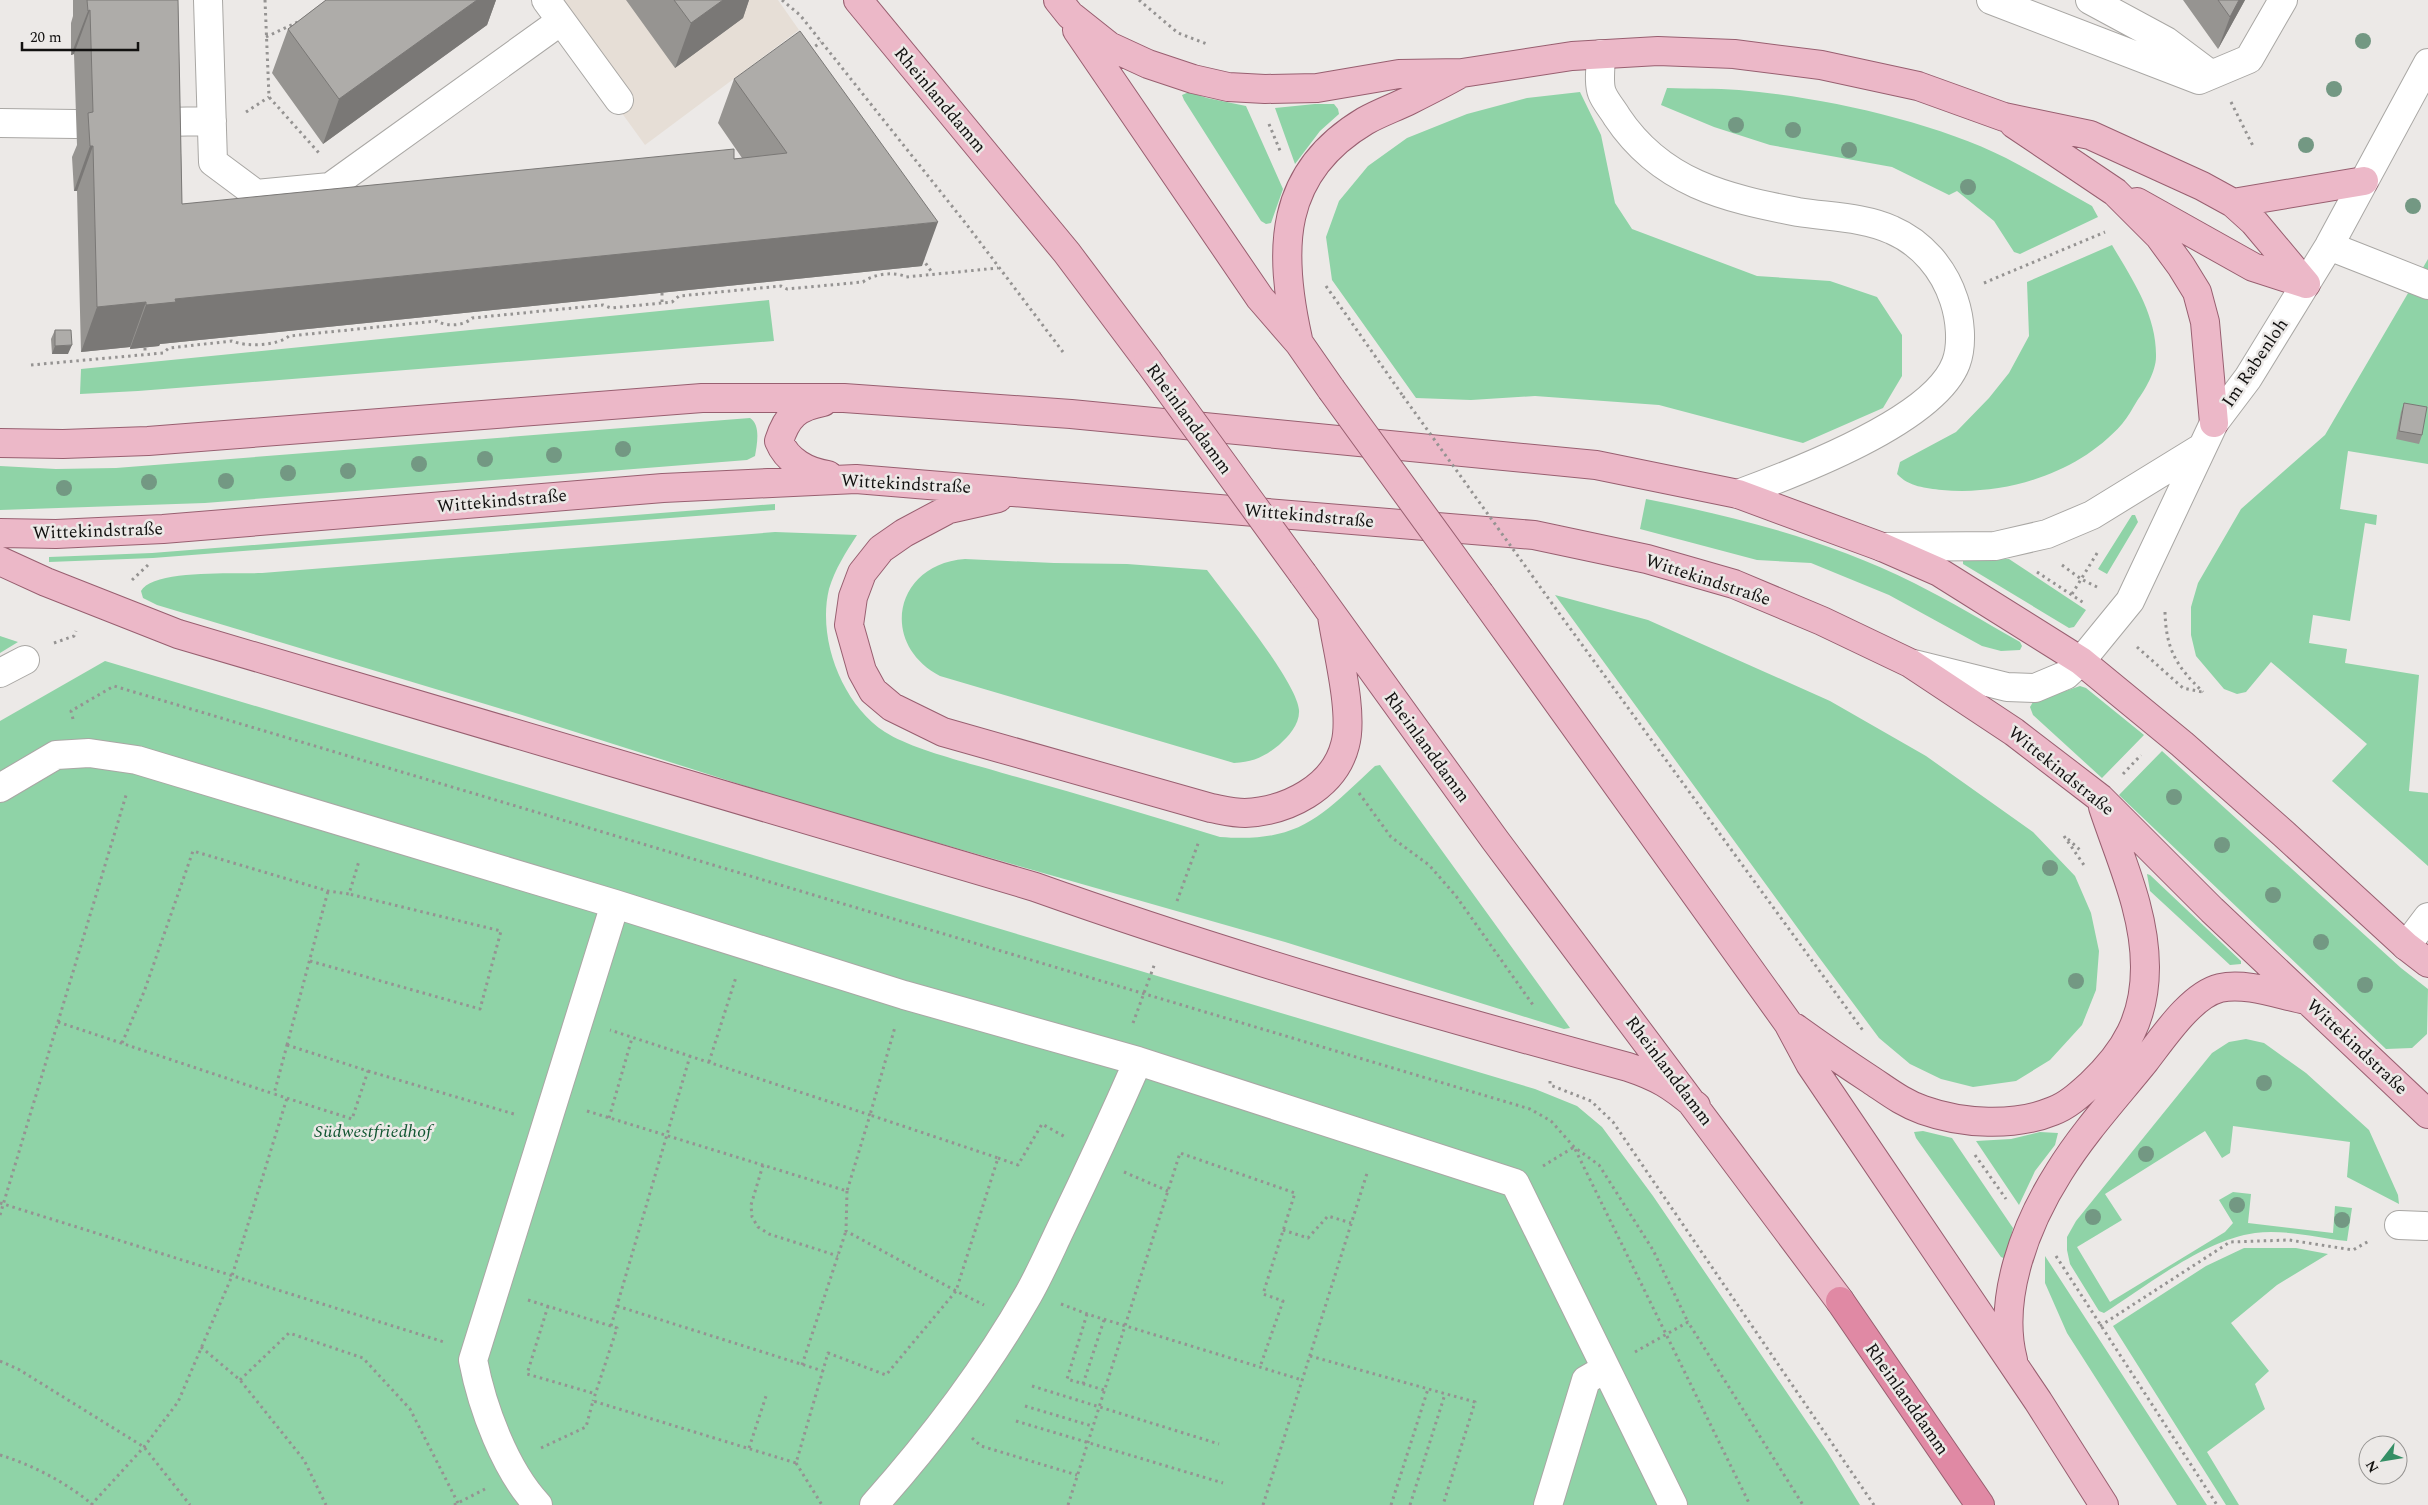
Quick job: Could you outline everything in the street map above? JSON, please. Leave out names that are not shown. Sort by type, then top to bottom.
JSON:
[{"type":"highway","name":"Rheinlanddamm","points":[[1840,1301],[1980,1505]]},
{"type":"main road","name":"Rheinlanddamm","points":[[858,0],[1067,253],[1148,361],[1495,840],[1696,1106],[1840,1301]]},
{"type":"main road","points":[[1057,0],[1070,15],[1109,46],[1148,64],[1193,79],[1228,87],[1265,89],[1317,88],[1399,74],[1462,73],[1572,56],[1658,51],[1734,54],[1821,65],[1918,86],[2004,117],[2090,135],[2202,186],[2233,203],[2254,222],[2306,284]]},
{"type":"main road","points":[[1057,0],[1260,298],[1299,343],[1788,1023],[1810,1064],[2023,1379],[2104,1505]]},
{"type":"main road","points":[[1299,343],[1289,296],[1286,243],[1290,215],[1302,187],[1316,164],[1336,140],[1366,120],[1462,73]]},
{"type":"main road","points":[[2004,117],[2115,192],[2145,205],[2253,267],[2306,284]]},
{"type":"main road","points":[[2233,203],[2364,181]]},
{"type":"main road","points":[[2115,192],[2159,236],[2197,292],[2205,322],[2214,422]]},
{"type":"main road","points":[[0,443],[148,442],[702,398],[844,398],[1071,414],[1596,465],[1738,494],[1882,548],[1939,572],[2081,661],[2182,744],[2406,946],[2428,963]]},
{"type":"main road","points":[[844,398],[815,404],[793,413],[783,426],[779,441],[782,450],[794,462],[817,473],[856,478]]},
{"type":"main road","name":"Wittekindstraße","points":[[0,533],[56,534],[163,529],[663,488],[856,478],[1534,535],[1647,558],[1734,584],[1822,621],[1910,663],[2014,732],[2108,790],[2306,1000],[2428,1114]]},
{"type":"main road","points":[[1027,491],[948,509],[904,533],[881,549],[862,573],[853,597],[849,625],[862,671],[873,691],[892,707],[943,732],[1211,808],[1244,813],[1271,809],[1298,800],[1326,780],[1337,766],[1346,744],[1347,724],[1332,616]]},
{"type":"main road","points":[[0,561],[46,582],[178,634],[1034,887],[1165,933],[1657,1077],[1675,1088],[1696,1106]]},
{"type":"main road","points":[[1788,1023],[1902,1102],[1940,1115],[1963,1120],[2000,1122],[2028,1118],[2054,1111],[2076,1097],[2114,1061],[2130,1037],[2142,1007],[2145,968],[2144,939],[2121,852],[2108,790]]},
{"type":"main road","points":[[2023,1379],[2013,1359],[2008,1339],[2009,1312],[2019,1262],[2042,1201],[2059,1171],[2080,1142],[2172,1028],[2203,995],[2220,988],[2242,987],[2306,1000]]},
{"type":"street","points":[[208,0],[213,162],[256,194],[330,187],[553,10],[619,100]]},
{"type":"street","points":[[1991,0],[2199,80],[2249,59],[2283,0]]},
{"type":"street","points":[[2090,0],[2166,42],[2211,75]]},
{"type":"street","points":[[1601,54],[1602,93],[1629,135],[1657,163],[1684,179],[1739,199],[1799,212],[1862,221],[1892,230],[1919,246],[1937,265],[1953,296],[1958,311],[1960,336],[1956,362],[1942,386],[1913,411],[1816,465],[1738,494]]},
{"type":"street","name":"Im Rabenloh","points":[[1910,663],[2007,687],[2035,688],[2066,675],[2081,661],[2130,601],[2214,422],[2248,378],[2329,246],[2428,64]]},
{"type":"street","points":[[163,122],[212,121]]},
{"type":"street","points":[[0,123],[76,124]]},
{"type":"street","points":[[2329,246],[2428,285]]},
{"type":"street","points":[[1882,548],[1995,546],[2047,534],[2092,515],[2201,448]]},
{"type":"street","points":[[0,673],[24,660]]},
{"type":"street","points":[[0,788],[56,755],[81,753],[136,760],[616,904],[904,995],[1130,1059],[1515,1183],[1673,1505]]},
{"type":"street","points":[[538,1505],[514,1473],[478,1385],[473,1360],[549,1112],[616,904]]},
{"type":"street","points":[[2406,946],[2428,917]]},
{"type":"street","points":[[874,1505],[907,1468],[982,1371],[1030,1292],[1094,1158],[1130,1059]]},
{"type":"street","points":[[1548,1505],[1586,1380],[1605,1369]]},
{"type":"path","points":[[265,0],[269,97],[341,178]]},
{"type":"path","points":[[782,0],[800,15],[1063,352]]},
{"type":"path","points":[[1139,0],[1178,33],[1212,46]]},
{"type":"path","points":[[266,37],[308,16]]},
{"type":"path","points":[[806,53],[821,42]]},
{"type":"path","points":[[1265,89],[1263,107],[1288,173],[1302,187]]},
{"type":"path","points":[[2239,118],[2254,148]]},
{"type":"path","points":[[1953,296],[2090,238]]},
{"type":"path","points":[[918,253],[933,274]]},
{"type":"path","points":[[31,365],[162,353],[169,348],[232,341],[240,345],[283,341],[289,336],[437,321],[444,325],[467,323],[472,318],[603,304],[611,308],[672,302],[679,296],[781,286],[787,289],[863,282],[869,277],[900,274],[906,277],[998,268]]},
{"type":"path","points":[[1324,283],[1333,299],[1402,396],[1551,602]]},
{"type":"path","points":[[662,293],[662,303]]},
{"type":"path","points":[[288,330],[289,336]]},
{"type":"path","points":[[144,348],[145,354]]},
{"type":"path","points":[[2060,563],[2082,579],[2100,588]]},
{"type":"path","points":[[2033,570],[2072,594]]},
{"type":"path","points":[[2111,624],[2183,688],[2203,692],[2187,677],[2170,651],[2165,621],[2165,612],[2168,604]]},
{"type":"path","points":[[81,753],[71,711],[114,686],[1530,1109],[1550,1121],[1574,1147],[1599,1165],[1654,1250],[1688,1322],[1803,1505]]},
{"type":"path","points":[[2108,790],[2148,749]]},
{"type":"path","points":[[0,1215],[136,760]]},
{"type":"path","points":[[1337,766],[1391,837],[1429,865],[1456,896],[1546,1022],[1552,1047],[1550,1084],[1591,1101],[1613,1122],[1874,1505]]},
{"type":"path","points":[[1130,1059],[1144,994],[1211,808]]},
{"type":"path","points":[[349,894],[368,830]]},
{"type":"path","points":[[2064,836],[2091,875]]},
{"type":"path","points":[[122,1043],[144,992],[193,851],[328,891],[349,894],[501,931],[480,1009],[310,962]]},
{"type":"path","points":[[274,1094],[328,891]]},
{"type":"path","points":[[709,1062],[746,945]]},
{"type":"path","points":[[802,1365],[846,1231],[847,1192],[904,995]]},
{"type":"path","points":[[579,1020],[870,1114],[1018,1165],[1042,1124]]},
{"type":"path","points":[[58,1022],[352,1119],[368,1071]]},
{"type":"path","points":[[608,1118],[632,1038]]},
{"type":"path","points":[[287,1045],[368,1071],[549,1112],[608,1118],[847,1192]]},
{"type":"path","points":[[611,1326],[690,1056]]},
{"type":"path","points":[[0,1455],[14,1459],[58,1481],[92,1505],[144,1447],[178,1402],[232,1276],[286,1098]]},
{"type":"path","points":[[1263,1505],[1378,1139]]},
{"type":"path","points":[[1515,1183],[1574,1147]]},
{"type":"path","points":[[1574,1147],[1750,1505]]},
{"type":"path","points":[[1068,1505],[1180,1154],[1295,1192],[1263,1294],[1283,1300],[1260,1367]]},
{"type":"path","points":[[796,1463],[828,1353],[886,1375],[956,1291],[998,1158]]},
{"type":"path","points":[[1094,1158],[1168,1191]]},
{"type":"path","points":[[762,1165],[751,1205],[752,1217],[758,1227],[769,1234],[838,1256]]},
{"type":"path","points":[[2,1204],[475,1352]]},
{"type":"path","points":[[1283,1230],[1308,1238],[1328,1216],[1351,1223]]},
{"type":"path","points":[[2100,1326],[2230,1242],[2289,1240],[2352,1250],[2412,1226]]},
{"type":"path","points":[[846,1231],[1013,1321]]},
{"type":"path","points":[[494,1290],[618,1328],[593,1401],[586,1428],[510,1462]]},
{"type":"path","points":[[1030,1292],[1104,1320],[1302,1380]]},
{"type":"path","points":[[548,1306],[527,1374],[596,1394]]},
{"type":"path","points":[[617,1306],[823,1371]]},
{"type":"path","points":[[1087,1314],[1067,1379],[1104,1390]]},
{"type":"path","points":[[1083,1384],[1104,1320]]},
{"type":"path","points":[[1605,1369],[1688,1322]]},
{"type":"path","points":[[240,1380],[290,1334],[363,1358],[410,1409],[458,1503]]},
{"type":"path","points":[[201,1347],[240,1380],[304,1460],[326,1505]]},
{"type":"path","points":[[1310,1356],[1475,1402],[1443,1505]]},
{"type":"path","points":[[0,1362],[18,1369],[144,1447],[190,1505]]},
{"type":"path","points":[[1032,1386],[1218,1444]]},
{"type":"path","points":[[1391,1505],[1428,1389]]},
{"type":"path","points":[[749,1448],[767,1393]]},
{"type":"path","points":[[1410,1505],[1445,1394]]},
{"type":"path","points":[[593,1401],[796,1463],[822,1505]]},
{"type":"path","points":[[1026,1406],[1092,1426]]},
{"type":"path","points":[[947,1416],[982,1446],[1077,1475]]},
{"type":"path","points":[[1016,1421],[1223,1482]]},
{"type":"shaded area","points":[[540,0],[778,0],[799,30],[645,145]]},
{"type":"green space","points":[[1667,88],[1730,89],[1771,93],[1840,105],[1911,122],[1977,145],[2006,158],[2092,206],[2098,217],[2020,254],[2014,252],[1994,221],[1957,191],[1949,195],[1892,167],[1770,145],[1714,127],[1661,105]]},
{"type":"green space","points":[[1189,92],[1207,98],[1246,106],[1283,189],[1271,223],[1266,224],[1261,221],[1184,100],[1182,95]]},
{"type":"green space","points":[[1580,92],[1601,135],[1615,203],[1632,229],[1757,276],[1830,281],[1877,297],[1902,335],[1902,376],[1883,408],[1803,443],[1659,405],[1535,396],[1471,400],[1416,398],[1332,280],[1326,237],[1339,201],[1368,166],[1407,138],[1467,114],[1527,98]]},
{"type":"green space","points":[[1334,104],[1339,114],[1320,131],[1295,164],[1275,108]]},
{"type":"green space","points":[[2112,245],[2148,312],[2155,342],[2156,357],[2152,374],[2122,424],[2105,441],[2085,456],[2040,478],[2016,485],[1966,491],[1942,490],[1912,484],[1897,474],[1900,462],[1956,432],[1989,398],[2009,373],[2029,336],[2027,282]]},
{"type":"green space","points":[[2428,259],[2428,464],[2348,451],[2340,509],[2377,515],[2376,525],[2365,523],[2350,621],[2313,615],[2309,643],[2347,649],[2345,663],[2419,675],[2409,791],[2428,793],[2428,866],[2332,781],[2367,744],[2271,662],[2246,692],[2237,694],[2224,689],[2196,656],[2191,635],[2191,607],[2198,583],[2241,509],[2325,435]]},
{"type":"green space","points":[[769,300],[774,341],[80,394],[81,369]]},
{"type":"green space","points":[[750,418],[756,425],[757,441],[755,456],[747,460],[205,503],[0,510],[0,466],[56,469],[116,468]]},
{"type":"green space","points":[[1646,499],[1749,522],[1850,555],[1927,590],[2020,642],[2022,646],[2020,650],[2001,651],[1982,646],[1889,595],[1811,563],[1757,560],[1640,529]]},
{"type":"green space","points":[[775,504],[775,510],[153,558],[49,562],[49,557],[152,553]]},
{"type":"green space","points":[[2132,515],[2135,515],[2138,522],[2107,574],[2098,569]]},
{"type":"green space","points":[[775,532],[857,535],[845,554],[829,589],[826,608],[830,649],[836,669],[856,705],[885,732],[911,745],[1220,837],[1247,838],[1270,836],[1290,831],[1307,823],[1323,812],[1375,766],[1380,765],[1570,1028],[1564,1029],[1285,942],[802,804],[522,715],[157,605],[143,598],[141,591],[148,584],[161,579],[197,574],[262,573]]},
{"type":"green space","points":[[965,559],[1127,564],[1207,570],[1260,640],[1287,680],[1299,710],[1296,725],[1279,745],[1268,753],[1253,760],[1234,763],[940,676],[920,662],[908,644],[902,626],[903,607],[910,590],[923,575],[941,564]]},
{"type":"green space","points":[[2009,559],[2086,610],[2074,627],[2069,628],[1963,564],[1963,561],[1967,560]]},
{"type":"green space","points":[[1555,595],[1648,620],[1830,701],[1926,756],[2033,832],[2075,876],[2091,913],[2099,951],[2096,990],[2082,1025],[2050,1060],[2016,1081],[1973,1087],[1941,1079],[1910,1064],[1879,1038]]},
{"type":"green space","points":[[0,636],[18,642],[0,653]]},
{"type":"green space","name":"Südwestfriedhof","points":[[105,661],[1535,1089],[1577,1106],[1602,1127],[1653,1196],[1828,1453],[1860,1505],[0,1505],[0,721]]},
{"type":"green space","points":[[2080,686],[2086,688],[2144,735],[2102,778],[2033,715],[2030,707],[2033,702]]},
{"type":"green space","points":[[2162,751],[2401,968],[2428,989],[2427,1034],[2412,1048],[2386,1049],[2119,795]]},
{"type":"green space","points":[[2147,874],[2241,961],[2241,964],[2230,965],[2150,891]]},
{"type":"green space","points":[[2246,1039],[2264,1043],[2306,1073],[2369,1130],[2398,1195],[2399,1204],[2347,1177],[2350,1142],[2233,1126],[2230,1153],[2222,1158],[2205,1131],[2105,1194],[2122,1220],[2077,1247],[2110,1302],[2225,1232],[2233,1223],[2219,1200],[2233,1192],[2251,1194],[2248,1223],[2333,1233],[2335,1206],[2352,1208],[2347,1241],[2278,1232],[2255,1233],[2236,1237],[2196,1254],[2104,1313],[2099,1311],[2070,1264],[2067,1237],[2076,1221],[2212,1053],[2229,1042]]},
{"type":"green space","points":[[1923,1131],[1952,1138],[2013,1228],[2006,1259],[2001,1257],[1916,1138],[1914,1132]]},
{"type":"green space","points":[[2040,1132],[2058,1133],[2055,1145],[2035,1171],[2019,1205],[1976,1141],[2011,1139]]},
{"type":"green space","points":[[2244,1248],[2296,1248],[2328,1254],[2277,1285],[2231,1323],[2269,1371],[2255,1384],[2265,1409],[2207,1452],[2239,1505],[2226,1505],[2113,1326],[2206,1266]]},
{"type":"green space","points":[[2045,1256],[2207,1505],[2177,1505],[2067,1333],[2045,1283]]},
{"type":"building","points":[[87,0],[178,0],[182,204],[734,149],[734,159],[787,153],[734,79],[800,31],[938,222],[175,299],[176,302],[146,305],[146,302],[97,307],[93,146],[90,146],[88,113],[93,112],[90,10],[88,11]]},
{"type":"building","points":[[326,0],[477,0],[339,99],[288,29]]},
{"type":"building","points":[[674,0],[723,0],[691,23]]},
{"type":"building","points":[[2218,0],[2239,0],[2230,17]]},
{"type":"building","points":[[55,330],[71,330],[72,345],[55,346]]},
{"type":"building","points":[[2404,403],[2427,407],[2422,435],[2399,431]]}]
